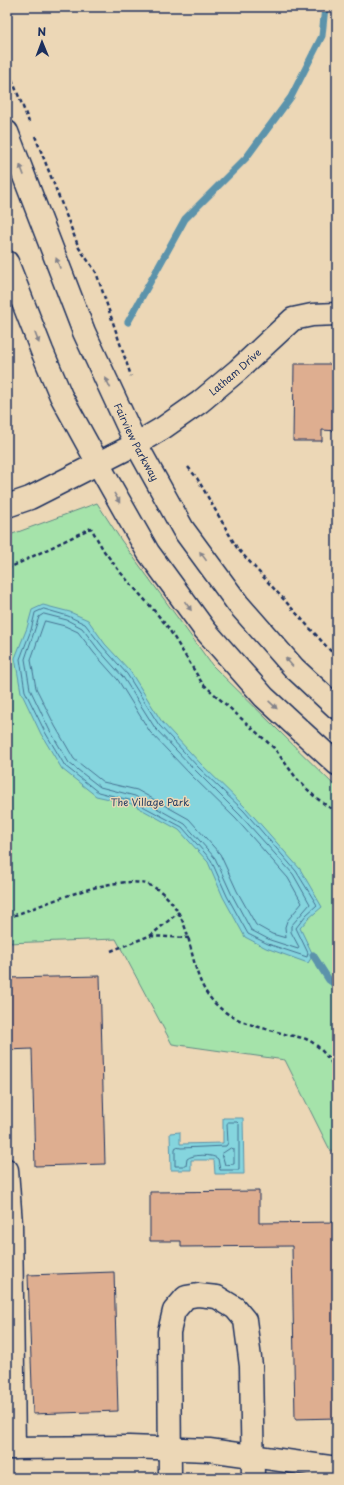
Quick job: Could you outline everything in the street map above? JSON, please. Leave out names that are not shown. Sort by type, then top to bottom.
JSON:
[{"type":"street","name":"Fairview Parkway","points":[[7,132],[84,332],[136,444],[183,529],[238,604],[294,668],[337,708]]},
{"type":"street","points":[[7,262],[61,396],[148,552],[205,630],[264,697],[337,764]]},
{"type":"street","name":"Latham Drive","points":[[99,463],[163,428],[200,402],[238,370],[292,320],[312,314],[337,314]]},
{"type":"street","points":[[7,506],[30,498],[99,463]]},
{"type":"street","points":[[7,1170],[11,1224],[10,1448],[129,1447],[209,1450],[337,1468]]},
{"type":"street","points":[[170,1478],[169,1332],[174,1311],[186,1298],[198,1295],[217,1296],[235,1308],[245,1320],[251,1366],[253,1478]]},
{"type":"path","points":[[7,67],[31,125]]},
{"type":"path","points":[[34,132],[79,248],[96,272],[132,376]]},
{"type":"path","points":[[188,467],[197,478],[237,548],[337,658]]},
{"type":"path","points":[[7,570],[91,528],[104,551],[120,572],[167,626],[202,683],[274,748],[297,779],[315,797],[337,812]]},
{"type":"path","points":[[7,918],[95,887],[117,883],[136,882],[147,884],[160,891],[170,900],[179,912],[189,938],[198,976],[205,992],[214,1002],[228,1014],[242,1021],[306,1039],[321,1049],[337,1071]]},
{"type":"path","points":[[111,951],[150,936],[179,912]]},
{"type":"path","points":[[150,936],[189,938]]},
{"type":"green space","name":"The Village Park","points":[[97,503],[121,540],[212,665],[337,788],[337,1153],[330,1150],[285,1060],[172,1044],[116,939],[7,943],[7,536]]},
{"type":"water","points":[[43,605],[70,612],[88,620],[105,644],[130,671],[162,722],[201,764],[247,809],[300,869],[322,907],[300,928],[313,955],[308,963],[266,948],[245,937],[223,897],[208,862],[179,830],[132,804],[96,796],[62,769],[41,734],[21,692],[15,658],[27,628],[32,610]]},
{"type":"water","points":[[223,1118],[243,1118],[244,1174],[215,1174],[214,1160],[191,1160],[191,1170],[171,1170],[170,1133],[180,1132],[180,1144],[223,1143]]},
{"type":"building","points":[[294,364],[337,364],[337,431],[322,430],[322,441],[293,441]]},
{"type":"building","points":[[100,976],[105,1164],[35,1166],[32,1049],[7,1050],[7,978]]},
{"type":"building","points":[[259,1191],[259,1223],[337,1222],[337,1418],[295,1419],[292,1246],[181,1247],[181,1241],[150,1241],[150,1192]]},
{"type":"building","points":[[114,1272],[118,1411],[33,1414],[28,1275]]},
{"type":"waterway","points":[[128,322],[185,219],[246,158],[291,97],[322,36],[325,7]]},
{"type":"waterway","points":[[313,955],[329,980],[337,986]]}]
